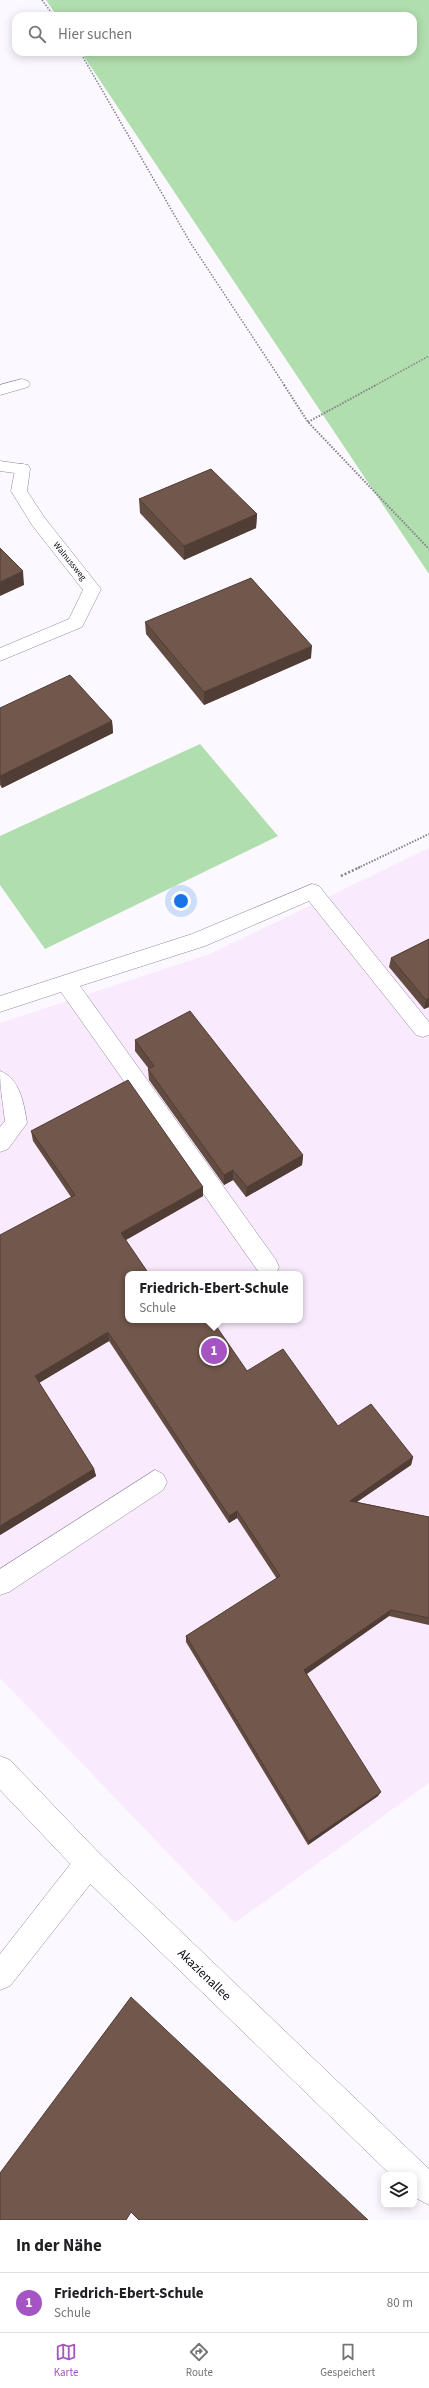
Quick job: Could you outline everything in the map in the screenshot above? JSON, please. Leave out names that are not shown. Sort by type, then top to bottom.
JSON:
[{"type":"street","points":[[0,390],[22,384]]},
{"type":"street","name":"Walnussweg","points":[[0,655],[76,623],[92,589],[38,521],[19,491],[22,469]]},
{"type":"street","name":"Akazienallee","points":[[0,1770],[89,1863],[411,2172]]},
{"type":"street","name":"Akazienallee","points":[[417,2178],[429,2190]]},
{"type":"lane","points":[[0,466],[22,469]]},
{"type":"lane","points":[[0,1004],[198,940],[312,891],[423,1029]]},
{"type":"lane","points":[[66,983],[268,1267]]},
{"type":"lane","points":[[0,1080],[13,1099],[16,1123],[0,1143]]},
{"type":"lane","points":[[0,1584],[155,1482]]},
{"type":"lane","points":[[0,1976],[89,1863]]},
{"type":"path","points":[[42,0],[51,12]]},
{"type":"path","points":[[82,56],[190,242],[308,422],[429,549]]},
{"type":"path","points":[[308,422],[429,356]]},
{"type":"path","points":[[312,891],[429,834]]},
{"type":"shaded area","points":[[429,848],[429,1783],[235,1923],[0,1678],[0,1023],[210,954]]},
{"type":"green space","points":[[46,0],[429,0],[429,574],[84,56],[417,56],[417,12],[54,12]]},
{"type":"green space","points":[[200,744],[278,836],[45,949],[0,885],[0,836]]},
{"type":"building","points":[[211,469],[257,514],[184,546],[139,499]]},
{"type":"building","points":[[0,548],[23,571],[0,582]]},
{"type":"building","points":[[251,578],[312,646],[204,692],[145,622]]},
{"type":"building","points":[[70,675],[112,721],[0,776],[0,708]]},
{"type":"building","points":[[429,939],[429,998],[426,1000],[391,958]]},
{"type":"building","points":[[190,1011],[303,1155],[247,1187],[233,1170],[224,1175],[148,1069],[154,1066],[135,1040]]},
{"type":"building","points":[[128,1080],[203,1187],[121,1233],[147,1271],[125,1271],[125,1323],[214,1323],[247,1371],[283,1349],[338,1426],[371,1404],[413,1457],[350,1501],[429,1517],[429,1618],[391,1610],[304,1670],[381,1792],[309,1841],[186,1636],[280,1576],[237,1511],[229,1516],[108,1332],[35,1376],[94,1469],[0,1526],[0,1235],[75,1195],[31,1131]]},
{"type":"building","points":[[131,1997],[368,2220],[139,2220],[131,2212],[126,2220],[0,2220],[0,2173]]},
{"type":"place","name":"Friedrich-Ebert-Schule","points":[[214,1351]]}]
